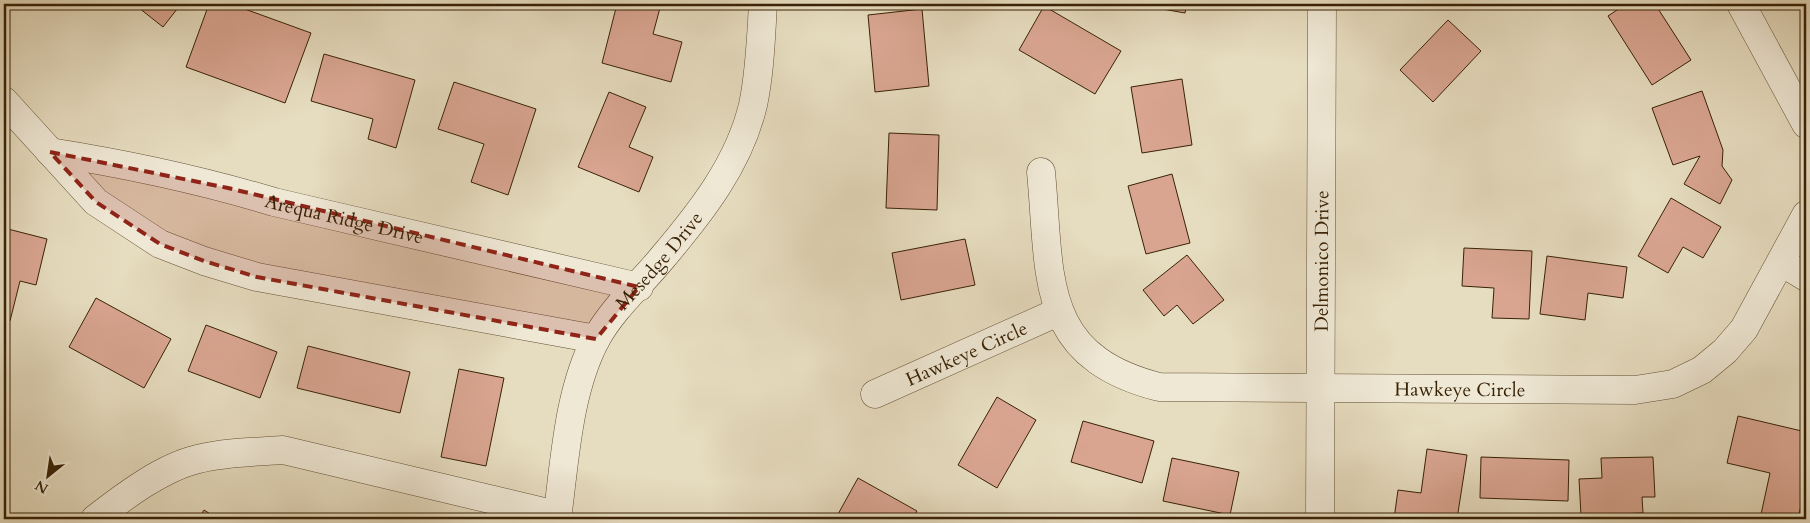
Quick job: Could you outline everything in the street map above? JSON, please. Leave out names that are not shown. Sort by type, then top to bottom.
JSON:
[{"type":"street","name":"Mesedge Drive","points":[[557,517],[573,412],[583,369],[596,339],[612,315],[639,287],[699,215],[719,186],[753,106],[760,57],[763,4]]},
{"type":"street","name":"Delmonico Drive","points":[[1320,519],[1322,4]]},
{"type":"street","points":[[1740,4],[1806,124]]},
{"type":"street","points":[[4,101],[96,202],[160,244],[204,261],[257,277],[596,339]]},
{"type":"street","name":"Arequa Ridge Drive","points":[[50,152],[137,167],[639,287]]},
{"type":"street","name":"Hawkeye Circle","points":[[1041,172],[1048,269],[1058,312],[1080,346],[1105,366],[1130,379],[1159,387],[1635,390],[1673,384],[1702,370],[1725,351],[1744,329],[1806,215]]},
{"type":"street","points":[[1781,262],[1806,277]]},
{"type":"street","name":"Hawkeye Circle","points":[[875,394],[1058,312]]},
{"type":"street","points":[[96,519],[122,497],[157,477],[197,459],[244,452],[283,450],[557,517]]},
{"type":"highlighted area","points":[[50,152],[228,188],[639,287],[596,339],[257,277],[204,261],[160,244],[96,202]]},
{"type":"building","points":[[134,4],[181,4],[163,27]]},
{"type":"building","points":[[209,4],[231,4],[311,33],[285,103],[186,67]]},
{"type":"building","points":[[617,4],[661,4],[653,34],[682,42],[671,82],[602,63]]},
{"type":"building","points":[[1134,4],[1187,4],[1185,13]]},
{"type":"building","points":[[1626,4],[1655,4],[1691,60],[1652,85],[1608,16]]},
{"type":"building","points":[[1044,6],[1121,51],[1095,94],[1019,50]]},
{"type":"building","points":[[922,9],[929,86],[875,92],[868,15]]},
{"type":"building","points":[[1448,20],[1481,51],[1433,102],[1400,70]]},
{"type":"building","points":[[324,54],[415,80],[396,148],[368,139],[373,119],[311,101]]},
{"type":"building","points":[[1182,79],[1192,145],[1142,153],[1131,87]]},
{"type":"building","points":[[454,82],[536,109],[508,195],[471,182],[484,144],[438,129]]},
{"type":"building","points":[[1702,91],[1723,150],[1722,166],[1732,180],[1720,204],[1684,184],[1700,156],[1673,165],[1652,108]]},
{"type":"building","points":[[609,92],[646,107],[629,147],[653,157],[639,192],[578,167]]},
{"type":"building","points":[[889,133],[939,135],[937,210],[886,208]]},
{"type":"building","points":[[1172,174],[1190,243],[1146,254],[1128,186]]},
{"type":"building","points":[[1671,198],[1721,227],[1703,258],[1683,247],[1668,273],[1638,256]]},
{"type":"building","points":[[4,228],[47,239],[36,285],[20,281],[10,321],[4,319]]},
{"type":"building","points":[[965,239],[975,285],[901,300],[892,253]]},
{"type":"building","points":[[1464,248],[1532,251],[1529,319],[1492,318],[1494,288],[1462,286]]},
{"type":"building","points":[[1187,255],[1224,300],[1193,324],[1177,305],[1164,316],[1143,290]]},
{"type":"building","points":[[1547,256],[1627,267],[1623,298],[1588,293],[1585,320],[1540,314]]},
{"type":"building","points":[[96,298],[171,339],[144,388],[69,347]]},
{"type":"building","points":[[206,325],[277,352],[260,398],[188,371]]},
{"type":"building","points":[[308,346],[410,372],[400,413],[297,388]]},
{"type":"building","points":[[459,369],[504,378],[486,466],[441,457]]},
{"type":"building","points":[[997,397],[1036,420],[997,488],[958,465]]},
{"type":"building","points":[[1738,416],[1806,432],[1806,483],[1798,519],[1760,519],[1770,473],[1727,463]]},
{"type":"building","points":[[1083,421],[1154,441],[1142,483],[1071,462]]},
{"type":"building","points":[[1427,449],[1467,455],[1457,519],[1394,519],[1398,490],[1421,493]]},
{"type":"building","points":[[1481,457],[1569,460],[1568,501],[1480,498]]},
{"type":"building","points":[[1653,457],[1655,497],[1642,497],[1643,513],[1581,515],[1579,479],[1602,478],[1601,458]]},
{"type":"building","points":[[1172,458],[1239,472],[1230,515],[1163,501]]},
{"type":"building","points":[[858,478],[917,511],[912,519],[843,519],[837,516]]},
{"type":"building","points":[[204,510],[218,519],[198,519]]},
{"type":"building","points":[[305,514],[325,519],[304,519]]}]
